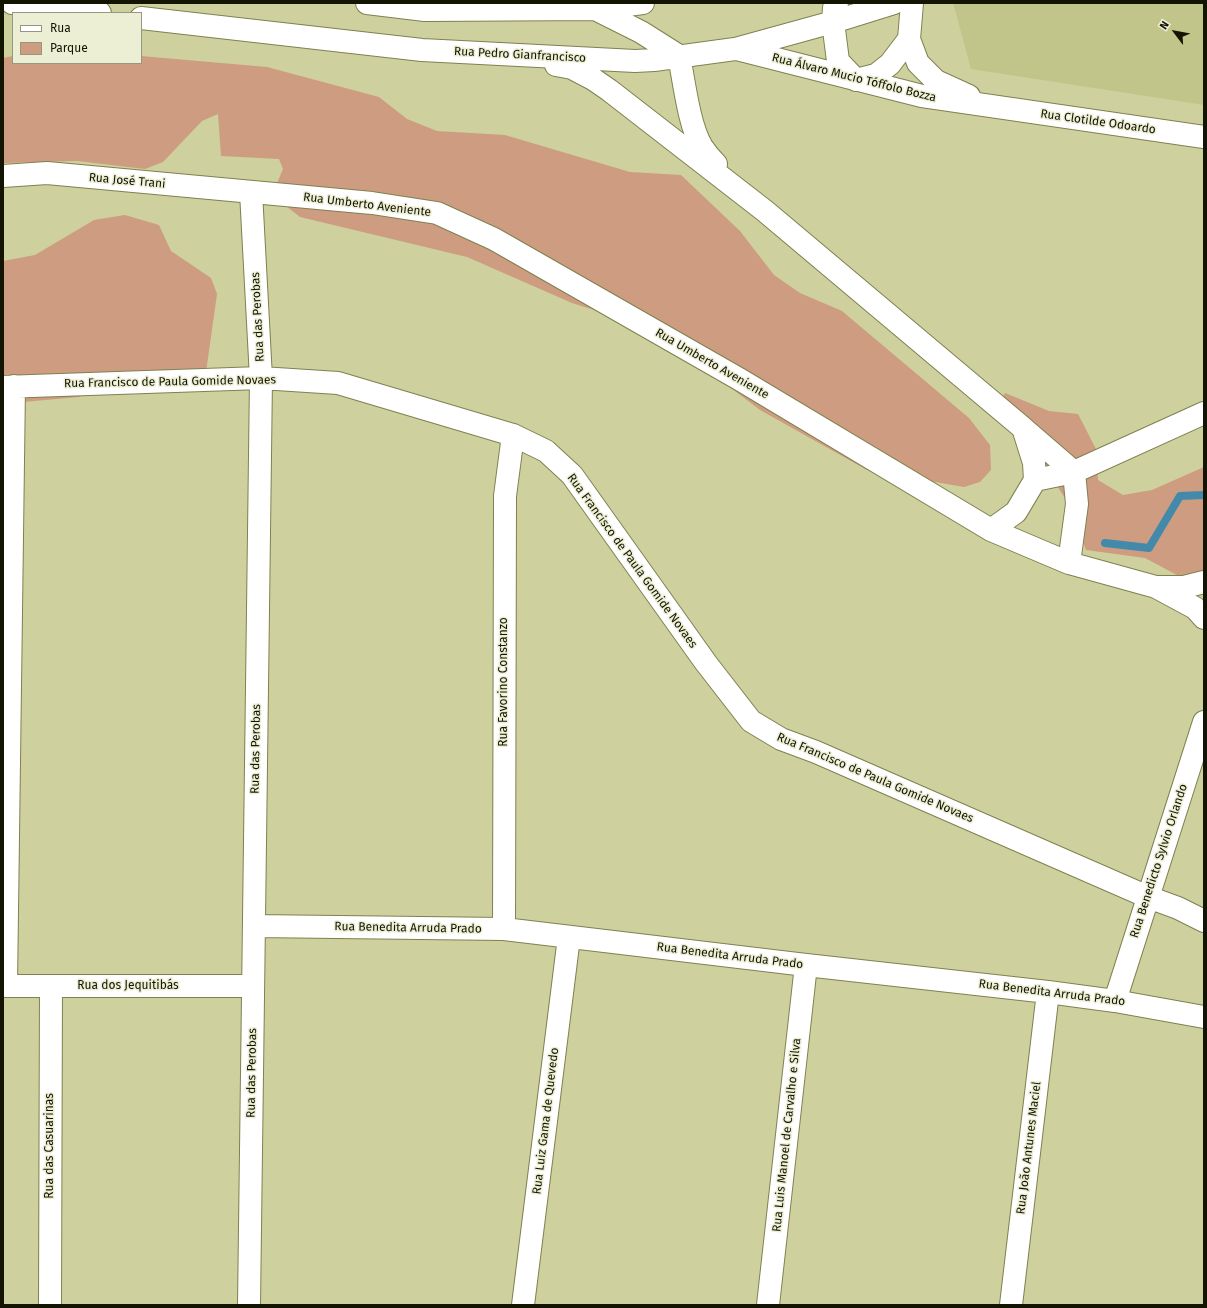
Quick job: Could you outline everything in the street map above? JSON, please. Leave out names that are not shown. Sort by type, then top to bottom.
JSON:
[{"type":"street","points":[[12,3],[91,12]]},
{"type":"street","points":[[367,3],[426,10],[595,9],[643,3]]},
{"type":"street","name":"Rua Pedro Gianfrancisco","points":[[142,18],[422,50],[635,61],[654,60],[735,49],[835,13],[894,3]]},
{"type":"street","name":"Rua Álvaro Mucio Tóffolo Bozza","points":[[912,3],[909,39],[918,63],[936,81],[992,107]]},
{"type":"street","points":[[595,9],[641,32],[679,56],[694,129],[702,147],[717,166],[764,211]]},
{"type":"street","points":[[835,13],[838,61],[856,80],[876,74],[890,64],[909,39]]},
{"type":"street","name":"Rua Álvaro Mucio Tóffolo Bozza","points":[[735,49],[922,96],[992,107]]},
{"type":"street","points":[[503,55],[572,68],[593,79],[609,90],[764,211],[1074,472],[1077,504],[1069,563]]},
{"type":"street","name":"Rua Clotilde Odoardo","points":[[992,107],[1204,137]]},
{"type":"street","name":"Rua José Trani","points":[[3,176],[47,173],[251,192]]},
{"type":"street","name":"Rua das Perobas","points":[[249,1305],[261,378],[251,192]]},
{"type":"street","name":"Rua Umberto Aveniente","points":[[251,192],[372,204],[437,213],[494,239],[739,379],[990,530],[1069,563],[1156,586],[1184,587],[1204,582]]},
{"type":"street","name":"Rua Francisco de Paula Gomide Novaes","points":[[9,387],[261,378],[338,383],[513,435],[546,451],[572,475],[706,663],[751,721],[781,739],[824,755],[1148,897],[1178,908],[1204,921]]},
{"type":"street","points":[[5,986],[9,387]]},
{"type":"street","points":[[1035,480],[1074,472],[1204,413]]},
{"type":"street","points":[[990,530],[1016,512],[1035,480],[1034,463],[1023,428]]},
{"type":"street","name":"Rua Favorino Constanzo","points":[[504,929],[505,496],[513,435]]},
{"type":"street","name":"Rua Umberto Aveniente","points":[[1156,586],[1195,608],[1204,618]]},
{"type":"street","name":"Rua Benedicto Sylvio Orlando","points":[[1116,1000],[1204,722]]},
{"type":"street","name":"Rua Benedita Arruda Prado","points":[[254,926],[504,929],[1116,1000],[1204,1017]]},
{"type":"street","name":"Rua Luiz Gama de Quevedo","points":[[523,1305],[569,937]]},
{"type":"street","name":"Rua Luis Manoel de Carvalho e Silva","points":[[768,1305],[806,965]]},
{"type":"street","name":"Rua dos Jequitibás","points":[[5,986],[253,986]]},
{"type":"street","name":"Rua das Casuarinas","points":[[50,1305],[51,986]]},
{"type":"street","name":"Rua João Antunes Maciel","points":[[1011,1305],[1048,992]]},
{"type":"shaded area","points":[[953,3],[1204,3],[1204,105],[971,69]]},
{"type":"green space","points":[[12,56],[12,64],[142,64],[142,56],[267,67],[379,97],[407,119],[437,131],[505,135],[630,172],[681,175],[740,231],[774,275],[800,293],[842,311],[969,418],[990,445],[991,470],[980,482],[964,487],[867,470],[760,410],[652,328],[572,303],[467,257],[300,217],[272,195],[283,169],[279,159],[221,156],[218,114],[202,121],[163,162],[145,169],[77,161],[3,163],[3,58]]},
{"type":"green space","points":[[125,215],[159,225],[171,251],[211,278],[217,294],[206,372],[132,375],[79,397],[23,402],[3,394],[3,261],[35,255],[94,220]]},
{"type":"green space","points":[[1005,393],[1049,411],[1078,414],[1096,449],[1098,480],[1123,495],[1152,490],[1204,467],[1204,583],[1192,583],[1145,558],[1086,550],[1070,506],[1001,399]]},
{"type":"waterway","points":[[1105,543],[1149,548],[1180,496],[1204,495]]}]
